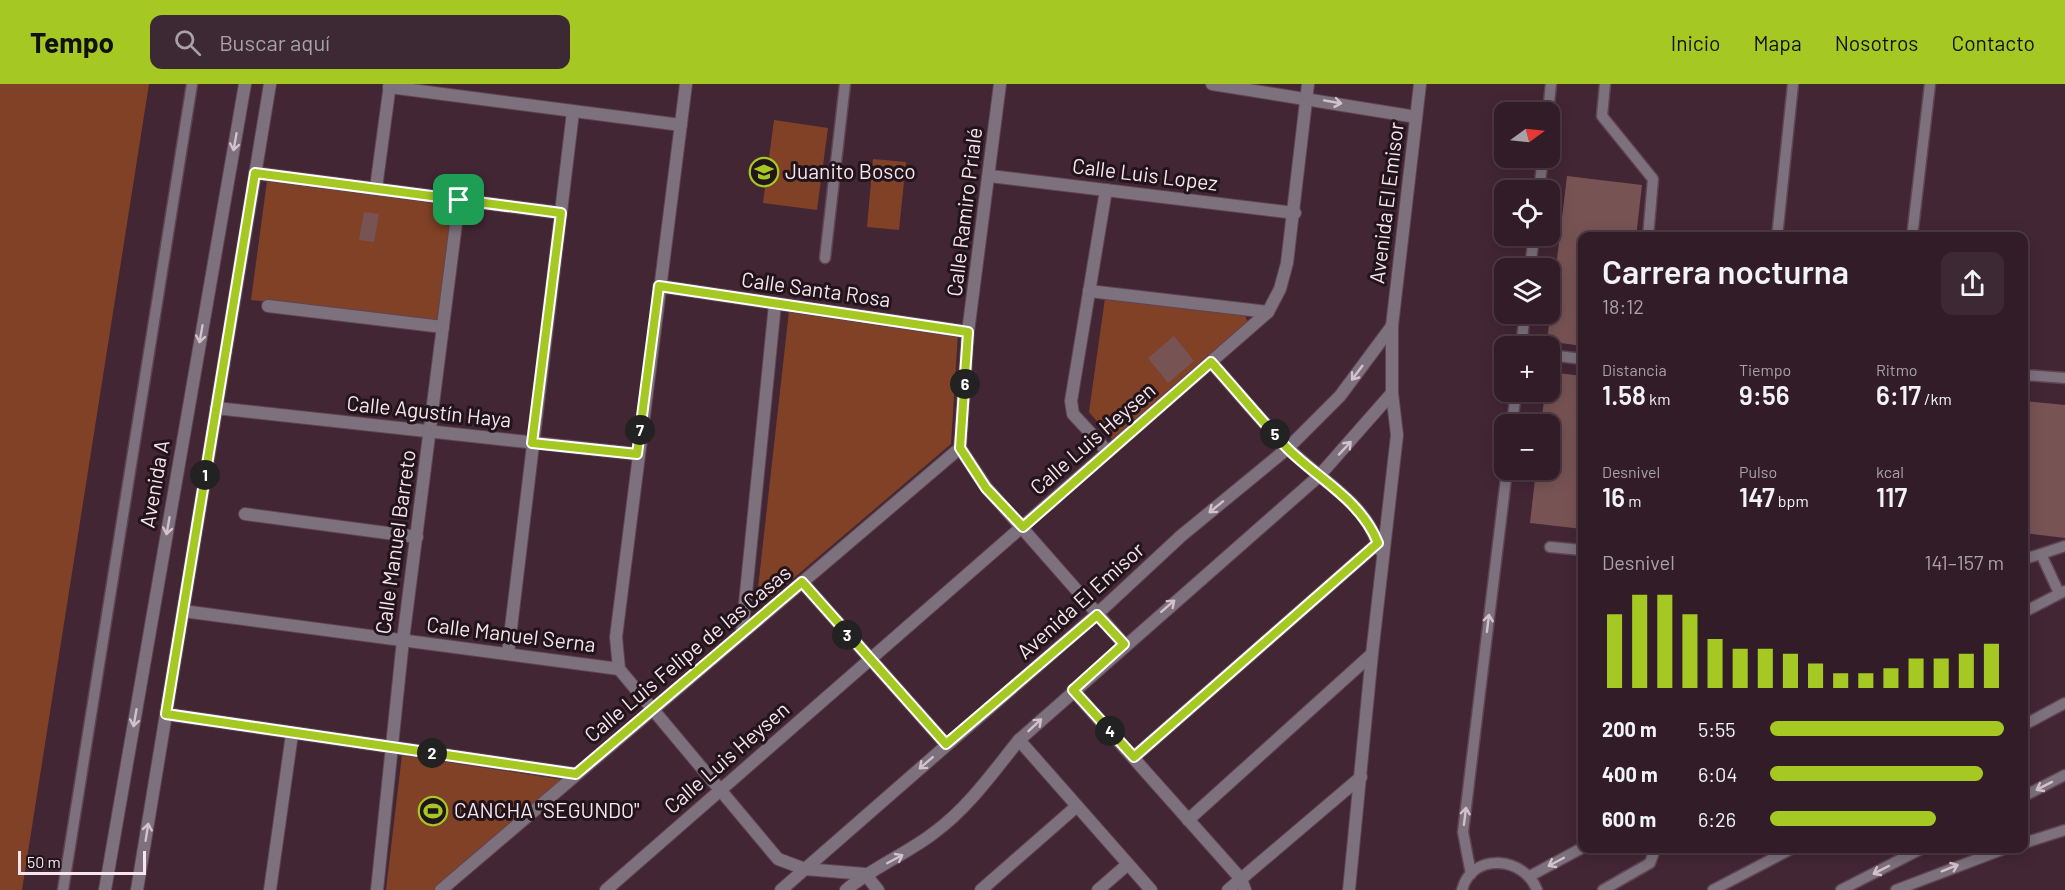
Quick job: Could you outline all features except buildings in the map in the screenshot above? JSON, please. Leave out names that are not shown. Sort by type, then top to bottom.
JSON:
[{"type":"street","name":"Avenida A","points":[[105,890],[244,84]]},
{"type":"street","points":[[137,890],[270,84]]},
{"type":"street","points":[[686,84],[637,454],[616,636],[620,669],[778,859],[804,869],[865,874],[878,890]]},
{"type":"street","name":"Calle Ramiro Prialé","points":[[960,448],[968,332],[990,176],[1000,84]]},
{"type":"street","points":[[1212,84],[1306,97],[1416,117]]},
{"type":"street","name":"Calle Luis Heysen","points":[[606,890],[1268,312],[1280,289],[1287,263],[1308,84]]},
{"type":"street","name":"Avenida El Emisor","points":[[1349,890],[1372,654],[1397,435],[1392,393],[1392,326],[1420,84]]},
{"type":"street","points":[[376,188],[389,86],[681,125]]},
{"type":"street","points":[[508,653],[573,112]]},
{"type":"street","points":[[255,173],[561,213]]},
{"type":"street","name":"Calle Luis Lopez","points":[[990,176],[1294,213]]},
{"type":"street","points":[[1106,190],[1071,401],[1073,414],[1108,452]]},
{"type":"street","name":"Calle Manuel Barreto","points":[[377,890],[403,640],[459,200]]},
{"type":"street","name":"Calle Santa Rosa","points":[[659,286],[968,332]]},
{"type":"street","points":[[1089,291],[1268,312]]},
{"type":"street","points":[[742,633],[775,304]]},
{"type":"street","points":[[268,306],[444,327]]},
{"type":"street","name":"Avenida El Emisor","points":[[780,890],[1097,615],[1181,536],[1288,448],[1340,396],[1392,326]]},
{"type":"street","points":[[1211,362],[1288,448],[1352,503],[1374,534],[1383,566]]},
{"type":"street","points":[[846,890],[865,874],[900,857],[937,831],[983,785],[1019,740],[1124,644],[1319,476],[1392,393]]},
{"type":"street","name":"Calle Agustín Haya","points":[[216,408],[637,454]]},
{"type":"street","points":[[960,448],[986,488],[1023,527],[1124,644]]},
{"type":"street","name":"Calle Luis Felipe de las Casas","points":[[441,890],[960,448]]},
{"type":"street","points":[[245,514],[417,537]]},
{"type":"street","points":[[1134,757],[1378,543]]},
{"type":"street","points":[[802,582],[946,744]]},
{"type":"street","name":"Calle Manuel Serna","points":[[183,611],[620,669]]},
{"type":"street","points":[[1188,820],[1372,654]]},
{"type":"street","points":[[1073,690],[1243,884]]},
{"type":"street","points":[[166,714],[576,774]]},
{"type":"street","points":[[270,890],[292,734]]},
{"type":"street","points":[[1019,740],[1150,890]]},
{"type":"street","points":[[1228,890],[1243,884],[1361,777]]},
{"type":"street","points":[[981,890],[1077,806]]},
{"type":"street","points":[[1098,890],[1128,864]]},
{"type":"lane","points":[[63,890],[192,84]]},
{"type":"lane","points":[[825,258],[845,84]]},
{"type":"lane","points":[[1549,102],[1551,84]]},
{"type":"lane","points":[[1605,84],[1602,116],[1653,179],[1648,232]]},
{"type":"lane","points":[[1778,232],[1793,84]]},
{"type":"lane","points":[[1913,232],[1930,84]]},
{"type":"lane","points":[[1560,356],[1578,358]]},
{"type":"lane","points":[[2028,375],[2065,378]]},
{"type":"lane","points":[[1471,874],[1463,832],[1506,480]]},
{"type":"lane","points":[[1550,546],[1578,550]]},
{"type":"lane","points":[[2028,558],[2065,546]]},
{"type":"lane","points":[[2028,610],[2062,592],[2041,554]]},
{"type":"lane","points":[[2028,723],[2065,703]]},
{"type":"lane","points":[[2028,794],[2065,775]]},
{"type":"lane","points":[[2028,842],[2065,830]]},
{"type":"lane","points":[[1530,876],[1578,850]]},
{"type":"lane","points":[[1603,890],[1650,863],[1654,853]]},
{"type":"lane","points":[[1713,890],[1783,853]]},
{"type":"lane","points":[[1841,890],[1913,853]]},
{"type":"lane","points":[[1896,890],[1993,853]]},
{"type":"lane","points":[[1462,890],[1471,874],[1482,866],[1494,862],[1508,862],[1520,867],[1530,876],[1537,890]]},
{"type":"shaded area","points":[[0,84],[149,84],[22,890],[0,890]]},
{"type":"shaded area","points":[[774,120],[828,128],[817,210],[763,203]]},
{"type":"shaded area","points":[[873,159],[906,162],[899,230],[867,227]]},
{"type":"shaded area","points":[[267,181],[453,204],[439,323],[251,300]]},
{"type":"shaded area","points":[[1105,298],[1245,316],[1248,322],[1113,440],[1089,412]]},
{"type":"shaded area","points":[[789,311],[958,333],[951,444],[768,600],[757,597]]},
{"type":"shaded area","points":[[402,755],[564,780],[438,890],[386,890]]},
{"type":"place","name":"Juanito Bosco","points":[[764,172]]},
{"type":"place","name":"CANCHA \"SEGUNDO\"","points":[[433,811]]},
{"type":"route","points":[[255,173],[459,200],[561,213],[532,443],[637,454],[659,286],[968,332],[960,448],[986,488],[1023,527],[1211,362],[1288,448],[1330,485],[1342,492],[1374,534],[1378,543],[1134,757],[1073,690],[1124,644],[1097,615],[946,744],[802,582],[576,774],[166,714],[255,173]]}]
